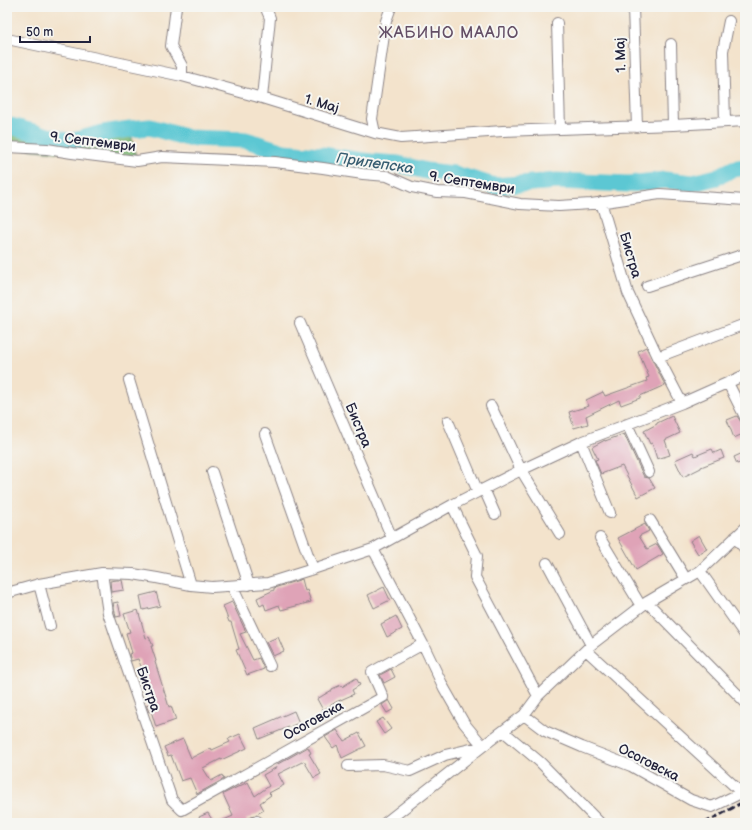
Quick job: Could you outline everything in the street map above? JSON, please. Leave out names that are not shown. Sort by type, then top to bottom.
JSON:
[{"type":"street","points":[[176,7],[171,46],[182,66],[182,76]]},
{"type":"street","points":[[375,133],[372,119],[386,21],[391,7]]},
{"type":"street","name":"1. Мај","points":[[633,7],[637,127]]},
{"type":"street","points":[[262,98],[270,18],[267,11]]},
{"type":"street","points":[[726,122],[724,51],[729,21]]},
{"type":"street","points":[[557,23],[560,128]]},
{"type":"street","name":"1. Мај","points":[[7,39],[182,76],[262,98],[375,133],[401,138],[560,128],[637,127],[745,121]]},
{"type":"street","points":[[671,44],[673,125]]},
{"type":"street","name":"9. Септември","points":[[7,147],[48,149],[137,161],[162,156],[275,162],[388,176],[412,186],[437,192],[466,193],[520,204],[558,206],[660,194],[745,200]]},
{"type":"street","name":"Бистра","points":[[601,202],[628,293],[658,357],[682,403]]},
{"type":"street","name":"Бистра","points":[[647,286],[745,254]]},
{"type":"street","name":"Бистра","points":[[300,323],[392,538]]},
{"type":"street","points":[[658,357],[745,324]]},
{"type":"street","points":[[7,593],[39,584],[102,573],[133,574],[191,585],[212,587],[268,583],[373,549],[452,505],[581,442],[682,403],[745,376]]},
{"type":"street","points":[[129,380],[191,585]]},
{"type":"street","points":[[728,383],[745,417]]},
{"type":"street","points":[[491,406],[521,470],[560,534]]},
{"type":"street","points":[[448,421],[481,491],[495,514]]},
{"type":"street","points":[[627,424],[649,472]]},
{"type":"street","points":[[265,434],[313,569]]},
{"type":"street","points":[[581,442],[610,512]]},
{"type":"street","points":[[212,472],[249,585]]},
{"type":"street","points":[[452,505],[477,556],[475,577],[538,696]]},
{"type":"street","points":[[650,520],[686,579]]},
{"type":"street","points":[[385,823],[524,715],[538,696],[589,648],[644,604],[700,572],[745,528]]},
{"type":"street","points":[[735,537],[745,549]]},
{"type":"street","points":[[600,538],[644,604],[745,702]]},
{"type":"street","points":[[373,549],[423,644],[444,688],[464,723],[483,746]]},
{"type":"street","name":"Осоговска","points":[[524,715],[545,731],[631,766],[691,800],[712,807],[743,792],[589,648],[547,563]]},
{"type":"street","points":[[700,572],[745,635]]},
{"type":"street","name":"Бистра","points":[[102,573],[108,613],[121,652],[172,800],[182,810]]},
{"type":"street","points":[[39,584],[50,626]]},
{"type":"street","points":[[232,586],[270,666]]},
{"type":"street","name":"Осоговска","points":[[182,810],[382,697],[372,672],[423,644]]},
{"type":"street","points":[[503,731],[540,762],[599,822]]},
{"type":"street","points":[[348,766],[382,765],[410,771],[445,755],[483,746]]},
{"type":"green space","points":[[7,125],[70,142],[103,133],[130,129],[137,161],[7,147]]},
{"type":"building","points":[[646,347],[665,385],[640,396],[640,398],[621,405],[619,400],[586,416],[588,424],[574,428],[569,412],[589,406],[586,400],[603,392],[605,396],[647,381],[646,378],[649,377],[638,351]]},
{"type":"building","points":[[672,416],[680,433],[665,440],[670,455],[657,459],[652,443],[650,444],[644,431]]},
{"type":"building","points":[[737,416],[741,422],[744,423],[745,433],[734,438],[727,420]]},
{"type":"building","points":[[624,434],[644,477],[649,478],[655,488],[638,497],[622,466],[601,474],[595,460],[598,459],[592,447],[605,440]]},
{"type":"building","points":[[712,449],[714,453],[721,450],[724,458],[701,467],[683,477],[675,460],[693,452],[695,456]]},
{"type":"building","points":[[745,452],[745,461],[737,464],[734,457]]},
{"type":"building","points":[[645,524],[649,531],[639,536],[647,549],[657,544],[663,554],[636,570],[618,538]]},
{"type":"building","points":[[699,535],[707,549],[698,554],[690,541]]},
{"type":"building","points":[[302,579],[305,591],[307,590],[311,602],[281,610],[279,605],[266,610],[264,604],[260,606],[257,598],[274,590],[274,588]]},
{"type":"building","points":[[122,580],[124,590],[111,592],[110,581]]},
{"type":"building","points":[[384,587],[390,600],[374,608],[368,595]]},
{"type":"building","points":[[156,592],[160,606],[143,610],[140,596]]},
{"type":"building","points":[[118,602],[121,616],[116,617],[113,603]]},
{"type":"building","points":[[232,602],[246,632],[240,634],[253,660],[259,658],[264,669],[247,675],[236,650],[239,649],[231,622],[229,622],[223,606]]},
{"type":"building","points":[[138,610],[146,638],[149,637],[153,646],[151,646],[156,661],[155,662],[169,707],[171,706],[176,720],[156,727],[151,711],[149,712],[146,705],[153,703],[146,683],[148,683],[138,659],[131,661],[129,654],[132,653],[126,633],[130,632],[124,614]]},
{"type":"building","points":[[396,616],[402,629],[387,637],[381,624]]},
{"type":"building","points":[[278,637],[284,651],[273,656],[266,642]]},
{"type":"building","points":[[391,669],[395,677],[384,683],[380,675]]},
{"type":"building","points":[[356,678],[360,685],[352,690],[354,694],[323,710],[317,699],[332,689],[341,685],[342,687]]},
{"type":"building","points":[[389,700],[394,709],[387,713],[382,705]]},
{"type":"building","points":[[294,711],[299,723],[259,739],[255,728]]},
{"type":"building","points":[[383,718],[391,729],[384,734],[376,722]]},
{"type":"building","points":[[337,730],[344,741],[359,733],[366,746],[342,758],[337,745],[333,748],[325,737]]},
{"type":"building","points":[[240,734],[247,748],[203,768],[211,781],[222,775],[224,779],[197,794],[190,778],[181,781],[171,755],[168,756],[164,747],[183,739],[191,758],[211,748],[212,750],[230,742],[228,739]]},
{"type":"building","points":[[308,747],[311,753],[309,754],[321,774],[314,778],[304,761],[278,774],[284,785],[269,793],[271,795],[260,803],[264,810],[246,820],[248,823],[217,823],[233,816],[223,794],[248,782],[255,796],[269,786],[263,775],[277,767],[276,765]]},
{"type":"building","points":[[208,813],[214,823],[202,823],[199,817]]},
{"type":"waterway","name":"Прилепска","points":[[7,125],[70,142],[103,133],[150,127],[188,138],[246,140],[284,152],[398,164],[426,171],[454,174],[494,186],[557,181],[629,184],[665,180],[693,183],[717,177],[733,169],[745,167]]},
{"type":"railway","points":[[705,823],[745,801]]},
{"type":"district","name":"ЖАБИНО МААЛО","points":[[449,32]]}]
